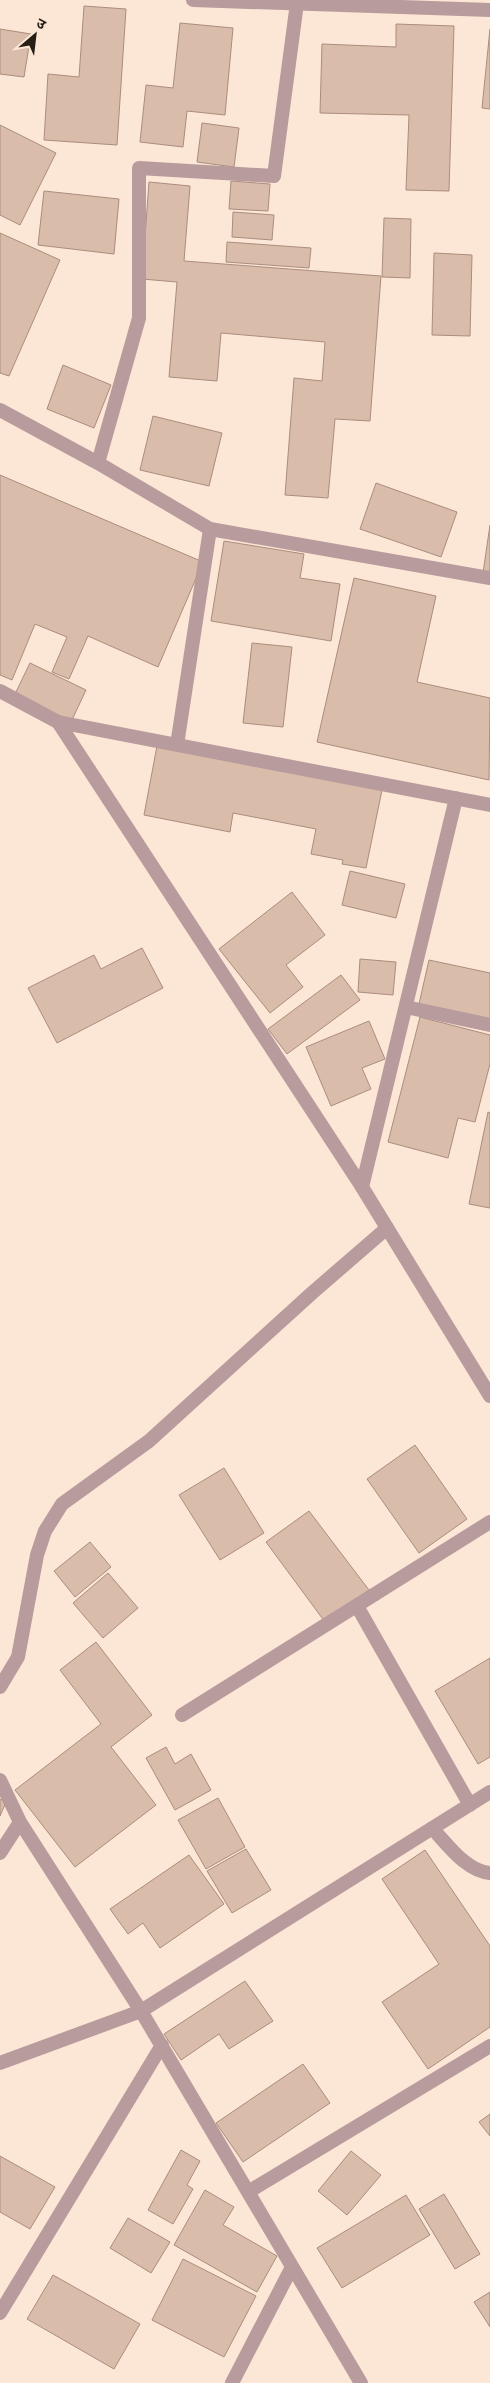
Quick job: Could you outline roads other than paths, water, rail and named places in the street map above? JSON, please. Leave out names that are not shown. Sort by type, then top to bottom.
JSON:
[{"type":"street","points":[[194,0],[490,10]]},
{"type":"street","points":[[98,462],[139,318],[139,168],[274,176],[298,3]]},
{"type":"street","points":[[0,410],[98,462],[210,529],[490,578]]},
{"type":"street","points":[[177,745],[210,529]]},
{"type":"street","points":[[0,691],[58,722],[490,805]]},
{"type":"street","points":[[58,722],[362,1187],[490,1396]]},
{"type":"street","points":[[362,1187],[456,798]]},
{"type":"street","points":[[406,1007],[490,1025]]},
{"type":"street","points":[[0,1687],[18,1658],[37,1556],[45,1531],[62,1504],[149,1441],[312,1293],[387,1228]]},
{"type":"street","points":[[182,1715],[490,1522]]},
{"type":"street","points":[[357,1606],[470,1805]]},
{"type":"street","points":[[0,1780],[20,1822],[162,2045],[361,2383]]},
{"type":"street","points":[[0,2063],[141,2011],[490,1792]]},
{"type":"street","points":[[0,1853],[20,1822]]},
{"type":"street","points":[[432,1828],[462,1860],[474,1868],[490,1873]]},
{"type":"street","points":[[0,2313],[162,2045]]},
{"type":"street","points":[[248,2192],[490,2046]]},
{"type":"street","points":[[232,2383],[292,2267]]}]
